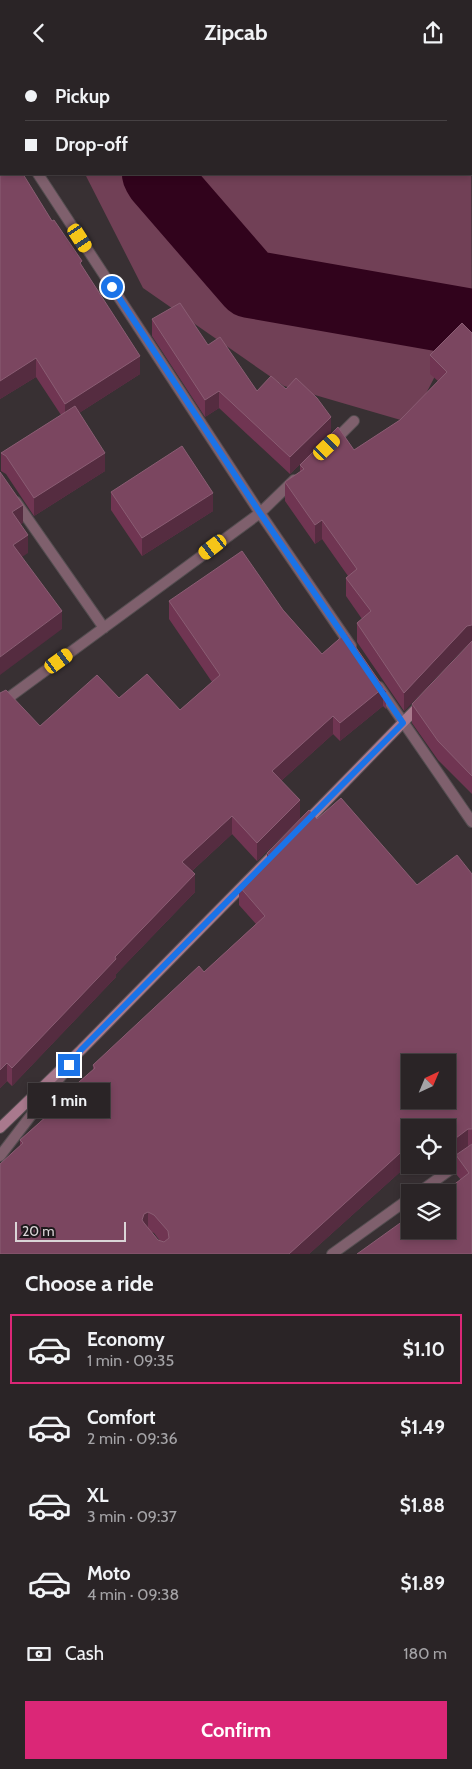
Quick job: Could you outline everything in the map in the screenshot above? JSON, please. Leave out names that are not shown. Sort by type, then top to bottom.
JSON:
[{"type":"street","points":[[39,175],[260,513],[359,659]]},
{"type":"street","points":[[327,447],[354,421]]},
{"type":"street","points":[[0,704],[260,513],[300,473]]},
{"type":"street","points":[[11,494],[104,629]]},
{"type":"street","points":[[370,675],[472,822]]},
{"type":"street","points":[[298,830],[428,697]]},
{"type":"street","points":[[0,1128],[81,1050],[284,844]]},
{"type":"street","points":[[0,1156],[81,1050]]},
{"type":"street","points":[[430,1184],[472,1154]]},
{"type":"street","points":[[332,1254],[401,1204]]},
{"type":"shaded area","points":[[86,175],[471,175],[472,351],[454,339],[411,423],[284,386],[143,288]]},
{"type":"building","points":[[0,175],[24,175],[52,221],[54,220],[82,261],[80,263],[140,356],[65,404],[36,358],[0,381]]},
{"type":"building","points":[[180,303],[208,345],[220,337],[257,391],[271,376],[286,389],[296,378],[317,398],[331,417],[290,457],[219,391],[205,400],[152,319]]},
{"type":"building","points":[[462,323],[472,333],[472,625],[467,626],[404,693],[357,623],[371,611],[346,578],[357,569],[322,520],[315,525],[285,482],[304,469],[300,465],[338,427],[354,450],[400,420],[447,372],[430,355]]},
{"type":"building","points":[[75,406],[105,453],[34,498],[6,456],[1,453]]},
{"type":"building","points":[[182,446],[213,493],[142,538],[111,492]]},
{"type":"building","points":[[0,472],[23,505],[12,512],[28,535],[13,545],[62,611],[0,657]]},
{"type":"building","points":[[242,551],[283,610],[322,654],[346,633],[386,691],[383,688],[340,723],[333,716],[272,771],[300,800],[257,843],[232,816],[182,862],[195,874],[12,1068],[7,1063],[0,1070],[0,693],[6,690],[40,726],[97,675],[119,698],[147,674],[180,710],[220,675],[169,601]]},
{"type":"building","points":[[472,641],[472,776],[438,741],[412,704]]},
{"type":"building","points":[[341,798],[417,885],[457,855],[472,874],[472,1129],[468,1129],[456,1138],[456,1119],[401,1119],[401,1152],[289,1254],[0,1254],[0,1164],[23,1143],[20,1140],[66,1099],[63,1096],[95,1068],[93,1065],[199,966],[204,972],[265,916],[239,886],[272,858],[267,853],[309,810],[317,819]],"holes":[[[148,1212],[154,1215],[168,1231],[169,1238],[164,1242],[158,1240],[142,1220],[144,1214]]]},
{"type":"building","points":[[472,1144],[472,1254],[357,1254],[401,1222],[401,1239],[456,1239],[455,1184],[469,1173],[456,1155]]},
{"type":"waterway","points":[[157,175],[250,284],[472,323]]},
{"type":"route","points":[[69,1065],[81,1050],[403,723],[260,513],[112,287]]}]
